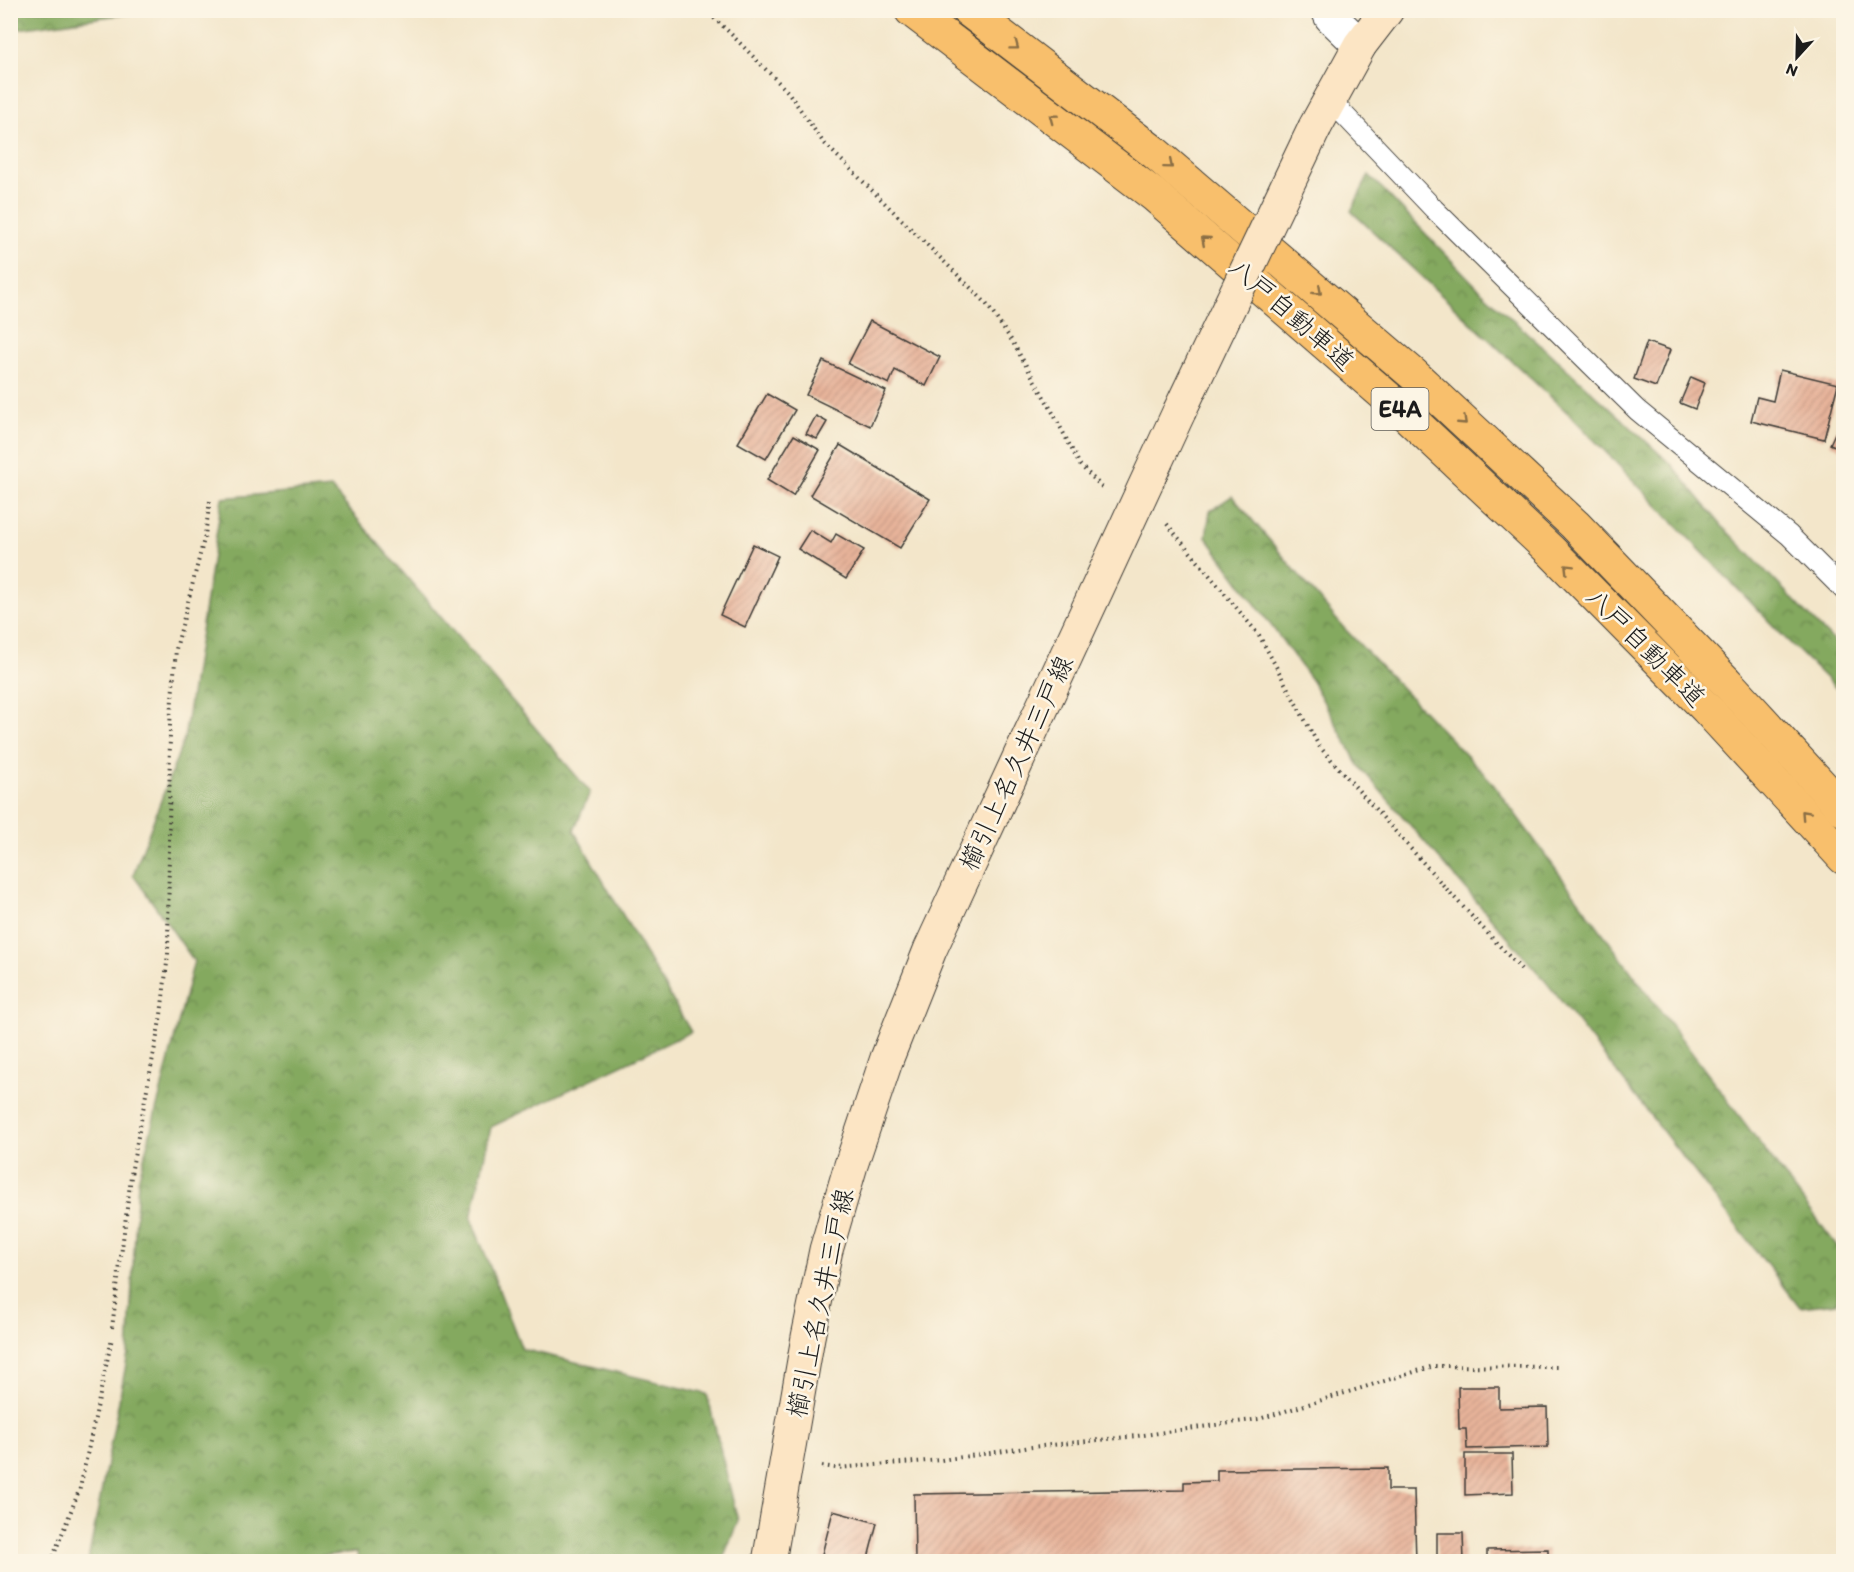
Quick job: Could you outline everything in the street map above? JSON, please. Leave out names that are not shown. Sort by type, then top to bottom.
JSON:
[{"type":"highway","name":"八戸自動車道","points":[[911,10],[1154,195],[1388,398],[1551,551],[1707,709],[1844,858]]},
{"type":"highway","name":"八戸自動車道","points":[[968,10],[1155,153],[1413,374],[1575,525],[1731,687],[1844,810]]},
{"type":"main road","name":"櫛引上名久井三戸線","points":[[769,1562],[826,1250],[851,1165],[887,1058],[930,950],[1179,412],[1323,113],[1360,45],[1387,10]]},
{"type":"street","points":[[1328,10],[1331,17],[1360,45]]},
{"type":"lane","points":[[1323,113],[1434,209],[1637,410],[1789,535],[1844,590]]},
{"type":"path","points":[[705,10],[788,92],[823,142],[985,302],[1012,341],[1080,465],[1106,491],[1138,501],[1259,635],[1319,746],[1521,969]]},
{"type":"path","points":[[112,1328],[132,1168],[161,1015],[168,954],[170,724],[176,649],[205,535],[210,501]]},
{"type":"path","points":[[51,1562],[80,1488],[112,1338]]},
{"type":"path","points":[[787,1462],[836,1468],[941,1460],[1032,1447],[1137,1436],[1259,1419],[1434,1366],[1557,1367]]},
{"type":"green space","points":[[11,10],[137,11],[11,30]]},
{"type":"green space","points":[[1369,175],[1480,290],[1671,464],[1722,526],[1843,651],[1843,695],[1571,416],[1351,211]]},
{"type":"green space","points":[[331,488],[590,792],[574,831],[691,1032],[491,1127],[471,1218],[522,1349],[707,1394],[738,1521],[722,1561],[358,1562],[357,1552],[272,1562],[88,1561],[128,1354],[138,1181],[194,961],[133,875],[184,739],[222,498]]},
{"type":"green space","points":[[1232,496],[1343,627],[1491,781],[1843,1254],[1837,1303],[1800,1307],[1547,983],[1359,766],[1312,681],[1206,537],[1210,511]]},
{"type":"building","points":[[870,321],[940,357],[926,386],[895,370],[889,384],[848,364]]},
{"type":"building","points":[[1647,342],[1670,350],[1656,387],[1634,379]]},
{"type":"building","points":[[823,361],[886,391],[870,426],[806,395]]},
{"type":"building","points":[[1780,370],[1838,384],[1824,439],[1751,421],[1757,397],[1773,401]]},
{"type":"building","points":[[1691,377],[1705,383],[1695,409],[1680,403]]},
{"type":"building","points":[[767,394],[795,410],[766,459],[738,443]]},
{"type":"building","points":[[1844,414],[1844,450],[1830,444]]},
{"type":"building","points":[[816,416],[827,422],[817,439],[806,434]]},
{"type":"building","points":[[794,435],[820,450],[793,496],[767,480]]},
{"type":"building","points":[[840,445],[930,499],[900,548],[810,495]]},
{"type":"building","points":[[810,530],[831,543],[836,534],[864,550],[846,579],[798,549]]},
{"type":"building","points":[[753,544],[778,556],[745,627],[720,615]]},
{"type":"building","points":[[1458,1387],[1499,1387],[1499,1408],[1547,1407],[1548,1447],[1467,1449],[1466,1429],[1459,1429]]},
{"type":"building","points":[[1465,1454],[1512,1454],[1513,1493],[1465,1495]]},
{"type":"building","points":[[1388,1468],[1388,1490],[1414,1490],[1416,1562],[915,1562],[914,1494],[1184,1490],[1184,1482],[1217,1481],[1217,1470]]},
{"type":"building","points":[[833,1511],[877,1523],[867,1562],[820,1562]]},
{"type":"building","points":[[1437,1533],[1463,1533],[1464,1562],[1437,1562]]},
{"type":"building","points":[[1548,1549],[1548,1562],[1487,1562],[1487,1550]]}]
